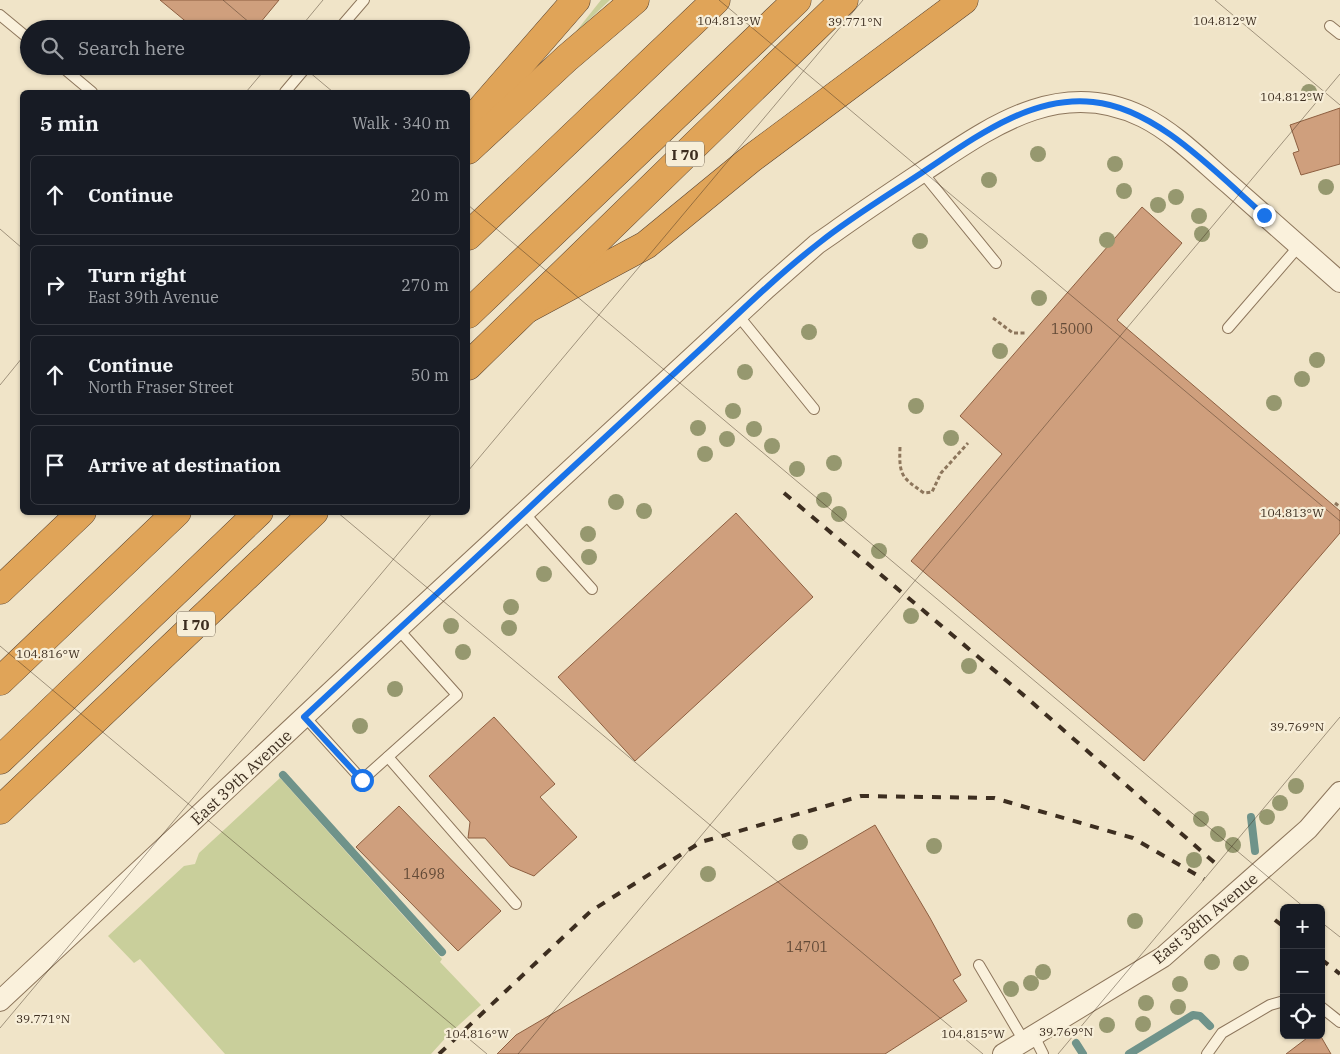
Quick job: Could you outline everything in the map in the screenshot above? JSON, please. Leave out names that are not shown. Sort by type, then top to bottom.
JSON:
[{"type":"highway","points":[[470,122],[576,0]]},
{"type":"highway","points":[[470,148],[567,58],[635,0]]},
{"type":"highway","points":[[470,234],[716,0]]},
{"type":"highway","points":[[470,312],[797,0]]},
{"type":"highway","name":"I 70","points":[[470,364],[844,0]]},
{"type":"highway","points":[[527,309],[646,245],[752,158],[964,0]]},
{"type":"highway","points":[[0,590],[79,515]]},
{"type":"highway","points":[[0,681],[174,515]]},
{"type":"highway","points":[[0,760],[256,515]]},
{"type":"highway","name":"I 70","points":[[0,810],[311,515]]},
{"type":"street","name":"East 39th Avenue","points":[[0,1002],[398,629],[738,314],[817,244],[922,172],[996,125],[1037,108],[1077,102],[1101,104],[1126,110],[1143,117],[1207,165],[1340,282]]},
{"type":"street","name":"East 38th Avenue","points":[[1003,1054],[1163,957],[1308,829],[1340,792]]},
{"type":"lane","points":[[347,20],[364,0]]},
{"type":"lane","points":[[0,15],[20,32]]},
{"type":"lane","points":[[1330,26],[1340,34]]},
{"type":"lane","points":[[72,75],[90,90]]},
{"type":"lane","points":[[287,90],[299,75]]},
{"type":"lane","points":[[922,172],[996,263]]},
{"type":"lane","points":[[1228,328],[1299,246]]},
{"type":"lane","points":[[738,314],[814,409]]},
{"type":"lane","points":[[524,513],[592,589]]},
{"type":"lane","points":[[304,717],[362,780],[457,694],[398,629]]},
{"type":"lane","points":[[388,757],[516,904]]},
{"type":"lane","points":[[979,965],[1029,1038],[1043,1054]]},
{"type":"lane","points":[[1207,1054],[1222,1033],[1270,1005],[1280,1002]]},
{"type":"lane","points":[[1325,1010],[1340,1022]]},
{"type":"path","points":[[993,318],[1013,333],[1025,333]]},
{"type":"path","points":[[900,447],[900,466],[905,480],[924,493],[932,492],[941,473],[968,443]]},
{"type":"path","points":[[1335,503],[1340,507]]},
{"type":"green space","points":[[601,0],[610,0],[574,34]]},
{"type":"green space","points":[[280,778],[442,959],[440,962],[481,1005],[450,1033],[431,1054],[225,1054],[140,959],[134,963],[108,936],[184,866],[195,864],[199,853]]},
{"type":"building","points":[[160,0],[279,0],[262,20],[184,20]]},
{"type":"building","points":[[1340,108],[1340,164],[1301,175],[1293,153],[1299,151],[1290,125]]},
{"type":"building","points":[[1142,207],[1182,243],[1117,320],[1340,511],[1340,533],[1144,761],[911,561],[1002,454],[960,416]]},
{"type":"building","points":[[736,513],[813,597],[635,761],[558,677]]},
{"type":"building","points":[[494,717],[555,784],[540,797],[577,837],[534,876],[510,866],[485,838],[468,838],[470,822],[429,776]]},
{"type":"building","points":[[399,806],[501,911],[458,951],[356,847]]},
{"type":"building","points":[[875,825],[961,975],[953,980],[967,1001],[885,1054],[497,1054],[516,1035]]},
{"type":"building","points":[[1306,1039],[1322,1039],[1331,1054],[1286,1054]]},
{"type":"waterway","points":[[283,775],[442,952]]},
{"type":"waterway","points":[[1251,817],[1255,851]]},
{"type":"waterway","points":[[1129,1054],[1193,1015],[1200,1016],[1210,1026]]},
{"type":"waterway","points":[[1076,1043],[1083,1054]]},
{"type":"railway","points":[[784,493],[1027,698],[1216,864]]},
{"type":"railway","points":[[439,1054],[591,911],[701,842],[861,796],[994,798],[1133,838],[1204,879]]},
{"type":"railway","points":[[1275,920],[1280,924]]},
{"type":"railway","points":[[1325,962],[1340,974]]},
{"type":"route","points":[[362,780],[304,717],[738,314],[817,244],[981,134],[1005,121],[1037,108],[1054,104],[1091,102],[1114,106],[1143,117],[1177,140],[1264,215]]}]
